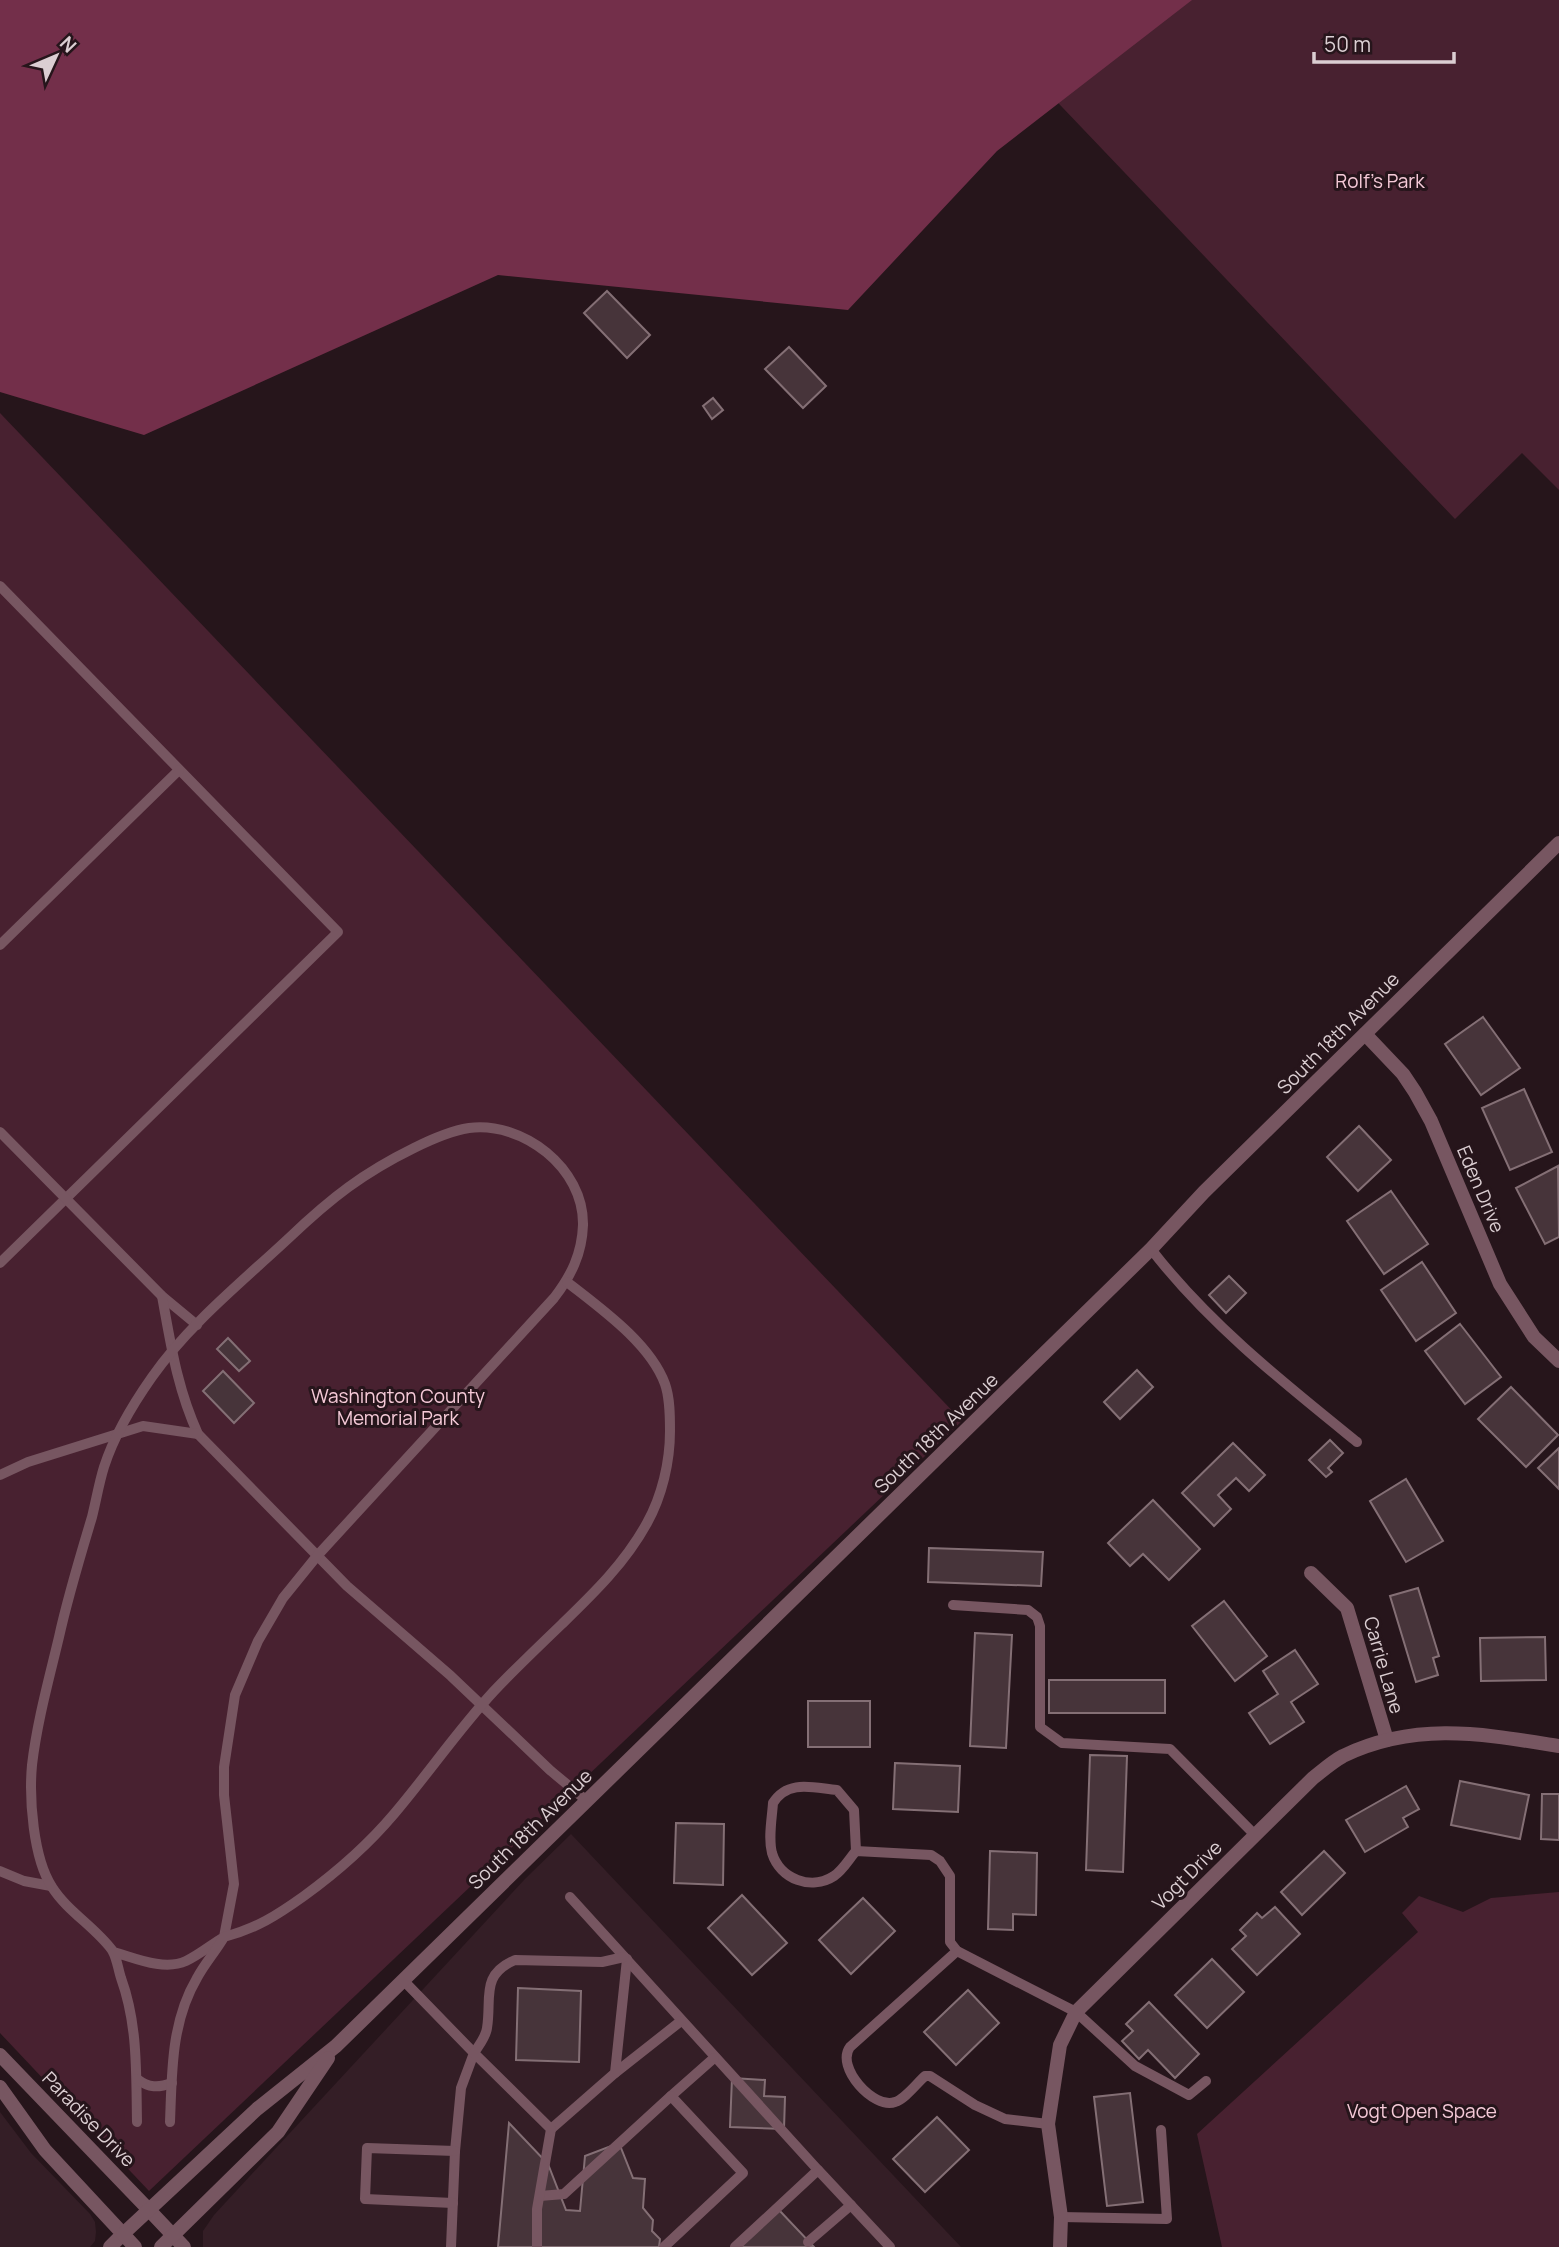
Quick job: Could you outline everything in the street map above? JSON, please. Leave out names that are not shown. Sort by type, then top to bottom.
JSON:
[{"type":"street","name":"South 18th Avenue","points":[[110,2247],[257,2109],[336,2046],[1151,1249],[1204,1192],[1559,843]]},
{"type":"street","name":"Eden Drive","points":[[1365,1034],[1404,1074],[1415,1092],[1431,1121],[1500,1284],[1534,1336],[1559,1361]]},
{"type":"street","name":"Carrie Lane","points":[[1311,1573],[1347,1608],[1387,1740]]},
{"type":"street","name":"Vogt Drive","points":[[1060,2247],[1061,2217],[1048,2124],[1060,2045],[1076,2012],[1312,1778],[1342,1757],[1387,1740],[1434,1732],[1500,1737],[1559,1746]]},
{"type":"street","name":"South 18th Avenue","points":[[161,2247],[278,2132],[336,2046]]},
{"type":"street","name":"Paradise Drive","points":[[0,2055],[184,2247]]},
{"type":"street","points":[[0,2087],[45,2150],[135,2247]]},
{"type":"lane","points":[[0,586],[338,932],[0,1263]]},
{"type":"lane","points":[[0,946],[179,770]]},
{"type":"lane","points":[[137,2122],[134,2023],[114,1952],[51,1886],[42,1862],[31,1796],[32,1767],[42,1709],[71,1584],[104,1468],[118,1434],[147,1385],[173,1351],[322,1207],[350,1184],[422,1144],[468,1128],[509,1131],[526,1138],[556,1161],[570,1179],[580,1202],[583,1222],[579,1254],[567,1282],[423,1444],[317,1556],[283,1598],[258,1641],[235,1695],[224,1767],[224,1796],[234,1884],[224,1937],[196,1978],[180,2016],[174,2045],[170,2122]]},
{"type":"lane","points":[[0,1132],[162,1296],[197,1325]]},
{"type":"lane","points":[[1151,1249],[1179,1284],[1238,1342],[1356,1442]]},
{"type":"lane","points":[[114,1952],[159,1964],[186,1961],[224,1937],[248,1931],[270,1920],[327,1880],[393,1816],[482,1705],[610,1576],[648,1521],[665,1475],[670,1432],[665,1385],[643,1350],[613,1320],[567,1282]]},
{"type":"lane","points":[[162,1296],[184,1404],[198,1434],[347,1586],[587,1801]]},
{"type":"lane","points":[[0,1475],[28,1462],[143,1426],[198,1434]]},
{"type":"lane","points":[[953,1605],[1028,1609],[1037,1617],[1040,1626],[1040,1727],[1050,1736],[1062,1743],[1170,1749],[1255,1835]]},
{"type":"lane","points":[[795,1786],[837,1790],[854,1810],[856,1851],[833,1877],[813,1884],[803,1883],[790,1876],[780,1867],[771,1847],[773,1803],[776,1798],[795,1786]]},
{"type":"lane","points":[[856,1851],[931,1855],[940,1861],[950,1875],[950,1942],[957,1951],[1076,2012],[1135,2066],[1189,2095],[1206,2081]]},
{"type":"lane","points":[[0,1871],[24,1881],[51,1886]]},
{"type":"lane","points":[[570,1897],[714,2058],[890,2247]]},
{"type":"lane","points":[[957,1951],[850,2047],[846,2059],[852,2076],[877,2100],[887,2103],[896,2102],[925,2077],[930,2076],[975,2105],[1005,2119],[1048,2124]]},
{"type":"lane","points":[[452,2247],[455,2151],[461,2088],[474,2053],[487,2030],[492,1979],[504,1965],[515,1960],[602,1962],[625,1958]]},
{"type":"lane","points":[[615,2073],[625,1958]]},
{"type":"lane","points":[[403,1980],[551,2129]]},
{"type":"lane","points":[[537,2247],[540,2196],[551,2129],[615,2073],[681,2021]]},
{"type":"lane","points":[[540,2196],[565,2194],[714,2058]]},
{"type":"lane","points":[[137,2080],[152,2087],[172,2083]]},
{"type":"lane","points":[[664,2247],[743,2173],[671,2096]]},
{"type":"lane","points":[[1061,2217],[1167,2219],[1161,2130]]},
{"type":"lane","points":[[453,2203],[365,2199],[367,2148],[455,2151]]},
{"type":"lane","points":[[735,2247],[818,2170]]},
{"type":"lane","points":[[808,2245],[851,2205]]},
{"type":"shaded area","points":[[0,0],[1192,0],[997,151],[848,310],[498,275],[144,435],[0,392]]},
{"type":"shaded area","points":[[571,1834],[961,2247],[203,2247],[203,2231],[214,2215],[525,1879]]},
{"type":"shaded area","points":[[0,2112],[31,2153],[90,2214],[95,2222],[96,2232],[95,2241],[90,2247],[0,2247]]},
{"type":"green space","name":"Rolf's Park","points":[[960,0],[1559,0],[1559,490],[1522,453],[1455,519]]},
{"type":"green space","name":"Washington County Memorial Park","points":[[0,413],[962,1421],[149,2191],[0,2033]]},
{"type":"green space","name":"Vogt Open Space","points":[[1559,1892],[1559,2247],[1222,2247],[1197,2134],[1418,1932],[1402,1913],[1419,1896],[1463,1912],[1491,1898]]},
{"type":"building","points":[[607,291],[650,335],[627,358],[584,313]]},
{"type":"building","points":[[789,347],[826,386],[803,408],[765,369]]},
{"type":"building","points":[[713,398],[723,410],[712,419],[703,406]]},
{"type":"building","points":[[1483,1017],[1520,1068],[1481,1095],[1445,1044]]},
{"type":"building","points":[[1524,1089],[1552,1152],[1510,1170],[1482,1108]]},
{"type":"building","points":[[1359,1126],[1391,1160],[1358,1191],[1327,1157]]},
{"type":"building","points":[[1558,1166],[1559,1237],[1545,1244],[1516,1188]]},
{"type":"building","points":[[1391,1191],[1428,1244],[1384,1274],[1347,1221]]},
{"type":"building","points":[[1422,1262],[1456,1313],[1416,1341],[1381,1290]]},
{"type":"building","points":[[1229,1276],[1246,1293],[1226,1313],[1209,1295]]},
{"type":"building","points":[[1460,1324],[1501,1377],[1465,1404],[1425,1351]]},
{"type":"building","points":[[228,1338],[250,1361],[239,1371],[217,1349]]},
{"type":"building","points":[[1137,1370],[1153,1387],[1120,1419],[1104,1402]]},
{"type":"building","points":[[223,1371],[254,1403],[234,1423],[203,1391]]},
{"type":"building","points":[[1511,1387],[1558,1435],[1526,1467],[1478,1419]]},
{"type":"building","points":[[1330,1440],[1343,1453],[1328,1468],[1332,1472],[1326,1477],[1309,1460]]},
{"type":"building","points":[[1233,1443],[1265,1475],[1249,1491],[1236,1478],[1218,1495],[1231,1509],[1214,1526],[1182,1493]]},
{"type":"building","points":[[1559,1448],[1559,1489],[1538,1468]]},
{"type":"building","points":[[1406,1479],[1443,1541],[1406,1562],[1370,1501]]},
{"type":"building","points":[[1153,1500],[1200,1549],[1169,1580],[1143,1554],[1130,1566],[1108,1543]]},
{"type":"building","points":[[929,1548],[1043,1552],[1041,1586],[928,1582]]},
{"type":"building","points":[[1418,1588],[1439,1656],[1433,1658],[1438,1675],[1416,1682],[1390,1596]]},
{"type":"building","points":[[1224,1601],[1267,1656],[1235,1681],[1192,1626]]},
{"type":"building","points":[[975,1633],[1012,1635],[1006,1748],[970,1746]]},
{"type":"building","points":[[1545,1637],[1546,1680],[1481,1681],[1480,1638]]},
{"type":"building","points":[[1295,1650],[1318,1684],[1291,1702],[1304,1722],[1270,1744],[1249,1713],[1278,1694],[1263,1671]]},
{"type":"building","points":[[1049,1680],[1165,1680],[1165,1713],[1049,1713]]},
{"type":"building","points":[[808,1701],[870,1701],[870,1747],[808,1747]]},
{"type":"building","points":[[1090,1755],[1127,1756],[1123,1872],[1086,1870]]},
{"type":"building","points":[[895,1763],[960,1766],[958,1812],[893,1809]]},
{"type":"building","points":[[1460,1781],[1529,1795],[1520,1839],[1451,1825]]},
{"type":"building","points":[[1406,1786],[1419,1809],[1403,1818],[1408,1827],[1365,1852],[1346,1820]]},
{"type":"building","points":[[1542,1794],[1559,1794],[1559,1840],[1541,1839]]},
{"type":"building","points":[[676,1823],[724,1824],[723,1885],[674,1883]]},
{"type":"building","points":[[990,1851],[1037,1853],[1036,1915],[1013,1914],[1013,1930],[988,1929]]},
{"type":"building","points":[[1324,1851],[1345,1873],[1302,1915],[1281,1892]]},
{"type":"building","points":[[742,1895],[787,1943],[752,1975],[708,1928]]},
{"type":"building","points":[[863,1898],[895,1931],[851,1974],[819,1940]]},
{"type":"building","points":[[1275,1907],[1300,1934],[1257,1975],[1232,1949],[1246,1936],[1240,1930],[1257,1913],[1262,1918]]},
{"type":"building","points":[[1212,1959],[1244,1992],[1207,2028],[1175,1995]]},
{"type":"building","points":[[518,1988],[581,1991],[579,2062],[516,2060]]},
{"type":"building","points":[[968,1990],[999,2023],[956,2065],[924,2032]]},
{"type":"building","points":[[1149,2002],[1199,2054],[1175,2078],[1148,2050],[1139,2059],[1122,2041],[1133,2031],[1126,2024]]},
{"type":"building","points":[[732,2078],[765,2080],[764,2096],[785,2097],[784,2129],[730,2127]]},
{"type":"building","points":[[1130,2093],[1143,2202],[1107,2206],[1094,2097]]},
{"type":"building","points":[[937,2117],[969,2150],[925,2192],[893,2159]]},
{"type":"building","points":[[509,2123],[548,2164],[566,2210],[580,2211],[585,2156],[619,2143],[633,2178],[645,2179],[643,2208],[653,2220],[652,2231],[660,2239],[659,2247],[498,2247]]},
{"type":"building","points":[[779,2210],[814,2247],[732,2247]]}]
